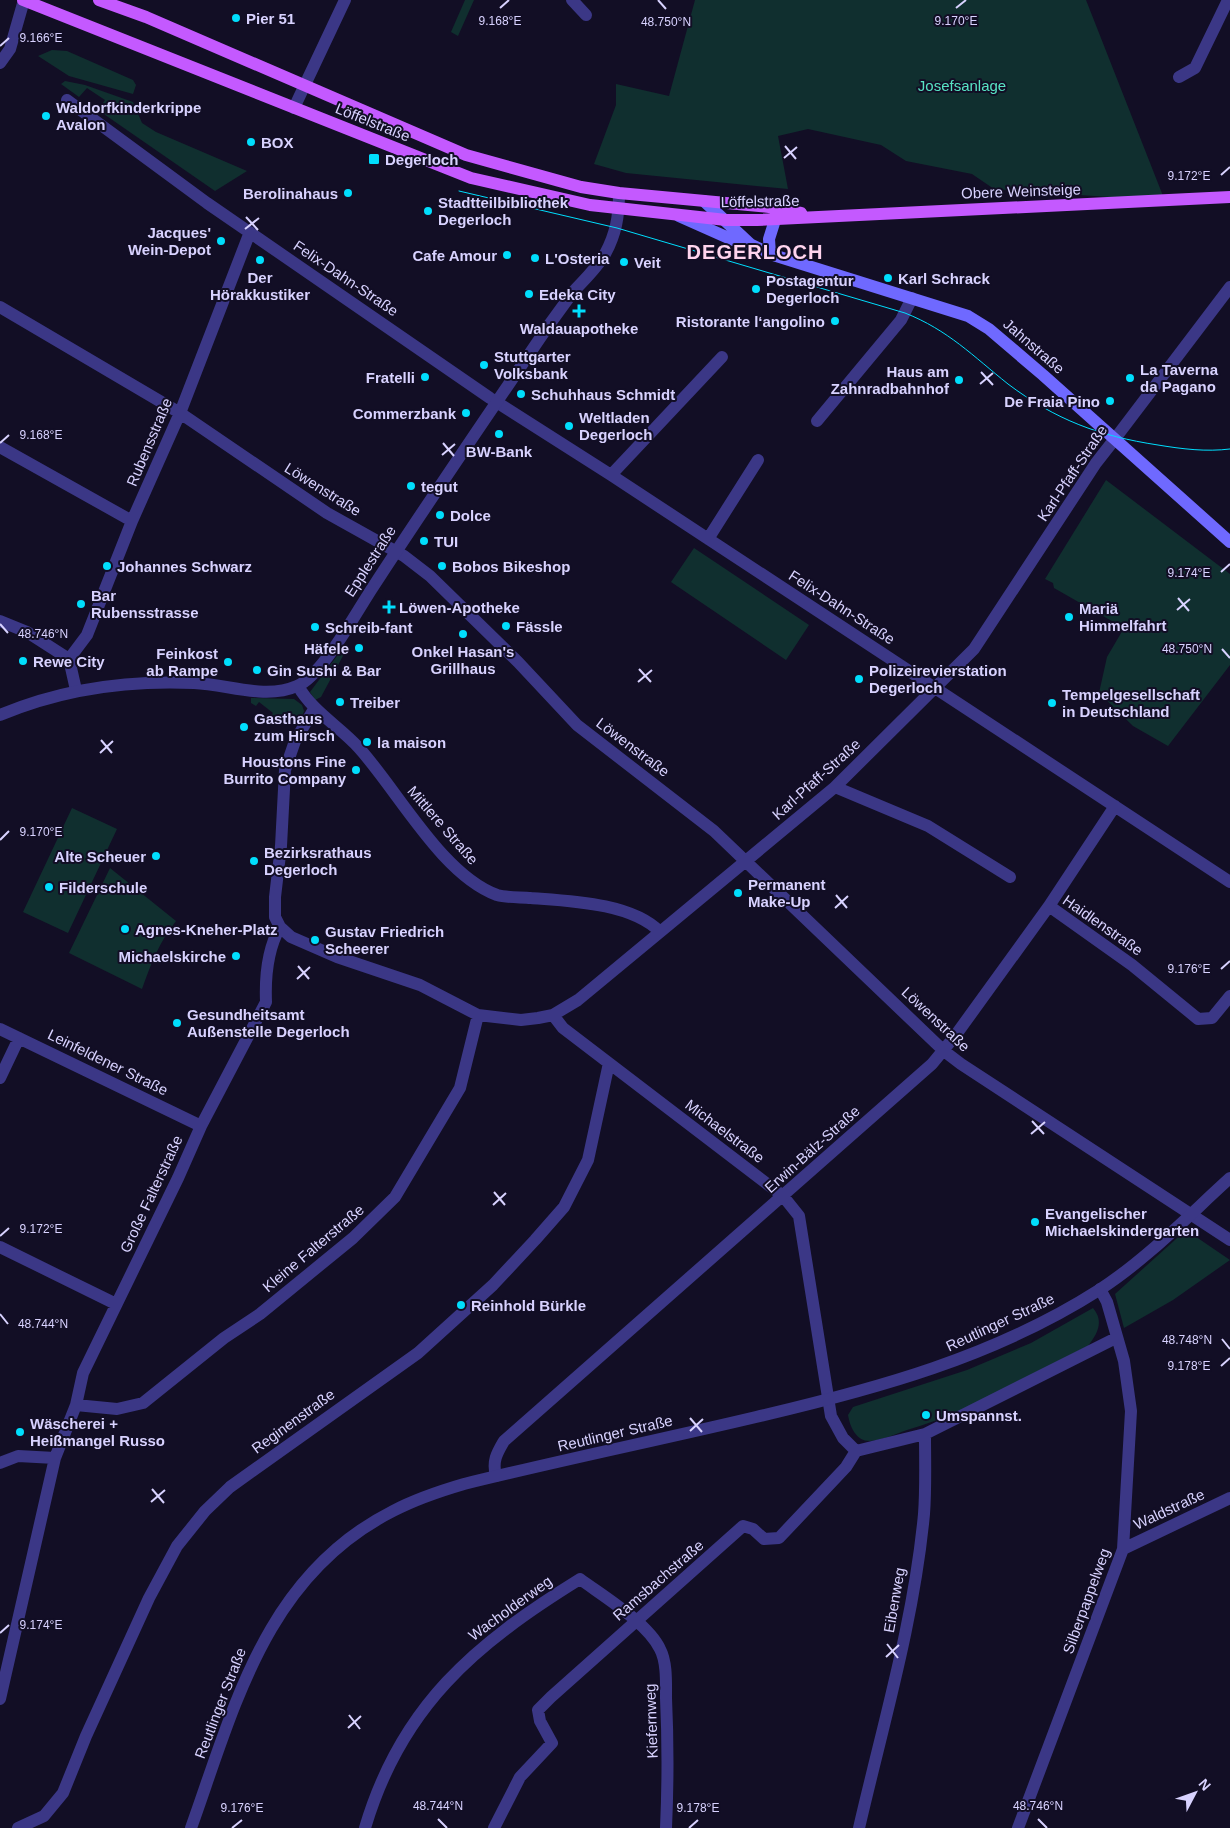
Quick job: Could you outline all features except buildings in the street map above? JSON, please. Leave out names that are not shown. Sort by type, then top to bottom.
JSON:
[{"type":"main road","name":"Löffelstraße","points":[[24,0],[471,178],[590,205],[679,216],[726,220],[775,220],[814,216]]},
{"type":"main road","name":"Löffelstraße","points":[[100,0],[305,85],[466,155],[581,187],[619,194],[769,207],[814,216]]},
{"type":"main road","name":"Obere Weinsteige","points":[[814,216],[1230,197]]},
{"type":"main road","name":"Jahnstraße","points":[[704,201],[750,244]]},
{"type":"main road","name":"Jahnstraße","points":[[679,216],[733,240],[750,244],[770,254],[968,316],[989,329],[1230,542]]},
{"type":"main road","points":[[770,254],[769,239],[775,220]]},
{"type":"street","points":[[0,63],[10,49],[24,0]]},
{"type":"street","points":[[294,108],[345,0]]},
{"type":"street","points":[[572,0],[586,15]]},
{"type":"street","points":[[1179,78],[1195,68],[1228,0]]},
{"type":"street","name":"Felix-Dahn-Straße","points":[[67,100],[250,232],[498,402],[1230,882]]},
{"type":"street","name":"Epplestraße","points":[[298,686],[310,678],[324,660],[569,298],[604,256],[617,228],[619,194]]},
{"type":"street","name":"Rubensstraße","points":[[68,659],[87,635],[132,521],[180,413],[250,232]]},
{"type":"street","name":"Karl-Pfaff-Straße","points":[[280,927],[291,937],[337,957],[420,985],[478,1015],[521,1020],[554,1015],[578,1000],[835,787],[936,689],[974,649],[1096,463],[1230,287]]},
{"type":"street","points":[[817,421],[901,320],[912,298]]},
{"type":"street","name":"Löwenstraße","points":[[0,307],[180,413],[327,513],[396,551],[430,576],[518,662],[577,726],[673,797],[747,861],[944,1051],[1230,1240]]},
{"type":"street","points":[[611,475],[722,356]]},
{"type":"street","points":[[0,447],[132,521]]},
{"type":"street","points":[[708,539],[758,460]]},
{"type":"street","points":[[0,620],[27,632],[68,659],[76,690]]},
{"type":"street","points":[[0,715],[38,700],[76,690],[147,683],[199,683],[259,691],[283,690],[298,686]]},
{"type":"street","name":"Mittlere Straße","points":[[298,686],[314,709],[358,747],[444,854],[474,884],[499,895],[592,904],[616,910],[652,923],[660,932]]},
{"type":"street","points":[[280,927],[275,917],[274,897],[281,846],[283,788],[289,754],[314,709]]},
{"type":"street","points":[[835,787],[928,826],[1010,877]]},
{"type":"street","name":"Erwin-Bälz-Straße","points":[[496,1476],[493,1466],[496,1454],[504,1441],[619,1338],[783,1196],[944,1051],[1049,906],[1115,806]]},
{"type":"street","name":"Haidlenstraße","points":[[1049,906],[1132,965],[1198,1019],[1212,1018],[1230,996]]},
{"type":"street","name":"Große Falterstraße","points":[[0,1699],[55,1458],[76,1405],[82,1373],[178,1178],[201,1126],[266,1002],[265,981],[273,940],[280,927]]},
{"type":"street","name":"Kleine Falterstraße","points":[[76,1405],[117,1410],[143,1403],[224,1338],[260,1314],[353,1238],[396,1197],[460,1088],[478,1015]]},
{"type":"street","name":"Michaelstraße","points":[[554,1015],[563,1028],[783,1196],[799,1216],[828,1400]]},
{"type":"street","name":"Leinfeldener Straße","points":[[0,1029],[201,1126]]},
{"type":"street","points":[[0,1078],[19,1038]]},
{"type":"street","name":"Reginenstraße","points":[[18,1828],[44,1816],[63,1793],[86,1736],[149,1598],[177,1546],[205,1511],[230,1487],[418,1353],[493,1285],[564,1207],[588,1160],[609,1063]]},
{"type":"street","name":"Reutlinger Straße","points":[[191,1828],[252,1662],[284,1606],[308,1577],[335,1551],[392,1511],[426,1496],[496,1476],[828,1400],[956,1362],[1020,1334],[1100,1289],[1138,1260],[1230,1178]]},
{"type":"street","points":[[0,1247],[116,1304]]},
{"type":"street","name":"Silberpappelweg","points":[[1018,1828],[1123,1549],[1131,1411],[1124,1361],[1107,1302],[1100,1289]]},
{"type":"street","points":[[828,1400],[833,1422],[843,1438],[856,1451],[925,1434],[1116,1338]]},
{"type":"street","name":"Eibenweg","points":[[860,1828],[888,1716],[912,1599],[924,1513],[925,1434]]},
{"type":"street","name":"Ramsbachstraße","points":[[494,1828],[520,1777],[552,1742],[540,1721],[538,1710],[583,1667],[638,1621],[743,1526],[754,1530],[764,1539],[779,1538],[846,1467],[856,1451]]},
{"type":"street","points":[[0,1463],[18,1456],[55,1458]]},
{"type":"street","name":"Waldstraße","points":[[1123,1549],[1230,1498]]},
{"type":"street","name":"Wacholderweg","points":[[365,1828],[372,1804],[389,1763],[427,1703],[458,1668],[500,1631],[580,1579],[638,1621]]},
{"type":"street","name":"Kiefernweg","points":[[638,1621],[660,1648],[665,1675],[668,1766],[666,1828]]},
{"type":"green space","points":[[465,0],[474,0],[458,36],[451,32]]},
{"type":"green space","name":"Josefsanlage","points":[[695,0],[1086,0],[1165,201],[994,189],[972,174],[906,161],[881,145],[808,129],[778,136],[788,189],[626,173],[594,164],[616,105],[616,84],[669,96]]},
{"type":"green space","points":[[52,50],[67,51],[133,80],[136,85],[133,94],[69,76],[38,56]]},
{"type":"green space","points":[[65,81],[85,85],[133,102],[142,123],[156,132],[247,171],[215,191],[98,110],[105,100],[87,88],[79,97],[61,84]]},
{"type":"green space","points":[[1106,480],[1230,574],[1230,665],[1168,746],[1133,726],[1099,693],[1107,657],[1124,628],[1054,588],[1053,583],[1045,579]]},
{"type":"green space","points":[[694,548],[809,625],[786,660],[671,582]]},
{"type":"green space","points":[[340,652],[344,654],[321,697],[315,700],[310,692]]},
{"type":"green space","points":[[251,698],[294,699],[302,705],[304,711],[301,720],[298,718],[292,722],[283,721],[281,723],[271,715],[273,713],[259,702],[256,706],[251,703]]},
{"type":"green space","points":[[72,808],[117,829],[68,933],[23,912]]},
{"type":"green space","name":"Agnes-Kneher-Platz","points":[[110,868],[176,921],[160,945],[142,989],[69,953]]},
{"type":"green space","points":[[1186,1230],[1230,1260],[1173,1300],[1124,1328],[1115,1294]]},
{"type":"green space","points":[[1093,1308],[1099,1322],[1097,1332],[1088,1346],[977,1403],[889,1437],[870,1441],[857,1436],[850,1424],[848,1415],[853,1407],[967,1370],[1031,1343]]},
{"type":"tram line","points":[[459,191],[617,228],[905,313],[934,327],[947,336],[1026,397],[1079,425],[1116,437],[1176,448],[1194,450],[1230,449]]},
{"type":"place","name":"Pier 51","points":[[236,18]]},
{"type":"place","name":"Waldorfkinderkrippe Avalon","points":[[46,116]]},
{"type":"place","name":"BOX","points":[[251,142]]},
{"type":"place","name":"Degerloch","points":[[374,159]]},
{"type":"place","name":"Berolinahaus","points":[[348,193]]},
{"type":"place","name":"Stadtteilbibliothek Degerloch","points":[[428,211]]},
{"type":"place","name":"Jacques' Wein-Depot","points":[[221,241]]},
{"type":"place","name":"Cafe Amour","points":[[507,255]]},
{"type":"place","name":"L'Osteria","points":[[535,258]]},
{"type":"place","name":"Der Hörakkustiker","points":[[260,260]]},
{"type":"place","name":"Veit","points":[[624,262]]},
{"type":"place","name":"Karl Schrack","points":[[888,278]]},
{"type":"place","name":"Postagentur Degerloch","points":[[756,289]]},
{"type":"place","name":"Edeka City","points":[[529,294]]},
{"type":"place","name":"Waldauapotheke","points":[[579,311]]},
{"type":"place","name":"Ristorante l‘angolino","points":[[835,321]]},
{"type":"place","name":"Stuttgarter Volksbank","points":[[484,365]]},
{"type":"place","name":"Fratelli","points":[[425,377]]},
{"type":"place","name":"La Taverna da Pagano","points":[[1130,378]]},
{"type":"place","name":"Haus am Zahnradbahnhof","points":[[959,380]]},
{"type":"place","name":"Schuhhaus Schmidt","points":[[521,394]]},
{"type":"place","name":"De Fraia Pino","points":[[1110,401]]},
{"type":"place","name":"Commerzbank","points":[[466,413]]},
{"type":"place","name":"Weltladen Degerloch","points":[[569,426]]},
{"type":"place","name":"BW-Bank","points":[[499,434]]},
{"type":"place","name":"tegut","points":[[411,486]]},
{"type":"place","name":"Dolce","points":[[440,515]]},
{"type":"place","name":"TUI","points":[[424,541]]},
{"type":"place","name":"Johannes Schwarz","points":[[107,566]]},
{"type":"place","name":"Bobos Bikeshop","points":[[442,566]]},
{"type":"place","name":"Bar Rubensstrasse","points":[[81,604]]},
{"type":"place","name":"Löwen-Apotheke","points":[[389,607]]},
{"type":"place","name":"Mariä Himmelfahrt","points":[[1069,617]]},
{"type":"place","name":"Fässle","points":[[506,626]]},
{"type":"place","name":"Schreib-fant","points":[[315,627]]},
{"type":"place","name":"Onkel Hasan's Grillhaus","points":[[463,634]]},
{"type":"place","name":"Häfele","points":[[359,648]]},
{"type":"place","name":"Rewe City","points":[[23,661]]},
{"type":"place","name":"Feinkost ab Rampe","points":[[228,662]]},
{"type":"place","name":"Gin Sushi & Bar","points":[[257,670]]},
{"type":"place","name":"Polizeirevierstation Degerloch","points":[[859,679]]},
{"type":"place","name":"Treiber","points":[[340,702]]},
{"type":"place","name":"Tempelgesellschaft in Deutschland","points":[[1052,703]]},
{"type":"place","name":"Gasthaus zum Hirsch","points":[[244,727]]},
{"type":"place","name":"la maison","points":[[367,742]]},
{"type":"place","name":"Houstons Fine Burrito Company","points":[[356,770]]},
{"type":"place","name":"Alte Scheuer","points":[[156,856]]},
{"type":"place","name":"Bezirksrathaus Degerloch","points":[[254,861]]},
{"type":"place","name":"Filderschule","points":[[49,887]]},
{"type":"place","name":"Permanent Make-Up","points":[[738,893]]},
{"type":"place","name":"Agnes-Kneher-Platz","points":[[125,929]]},
{"type":"place","name":"Gustav Friedrich Scheerer","points":[[315,940]]},
{"type":"place","name":"Michaelskirche","points":[[236,956]]},
{"type":"place","name":"Gesundheitsamt Außenstelle Degerloch","points":[[177,1023]]},
{"type":"place","name":"Evangelischer Michaelskindergarten","points":[[1035,1222]]},
{"type":"place","name":"Reinhold Bürkle","points":[[461,1305]]},
{"type":"place","name":"Umspannst.","points":[[926,1415]]},
{"type":"place","name":"Wäscherei + Heißmangel Russo","points":[[20,1432]]},
{"type":"district","name":"DEGERLOCH","points":[[755,252]]}]
